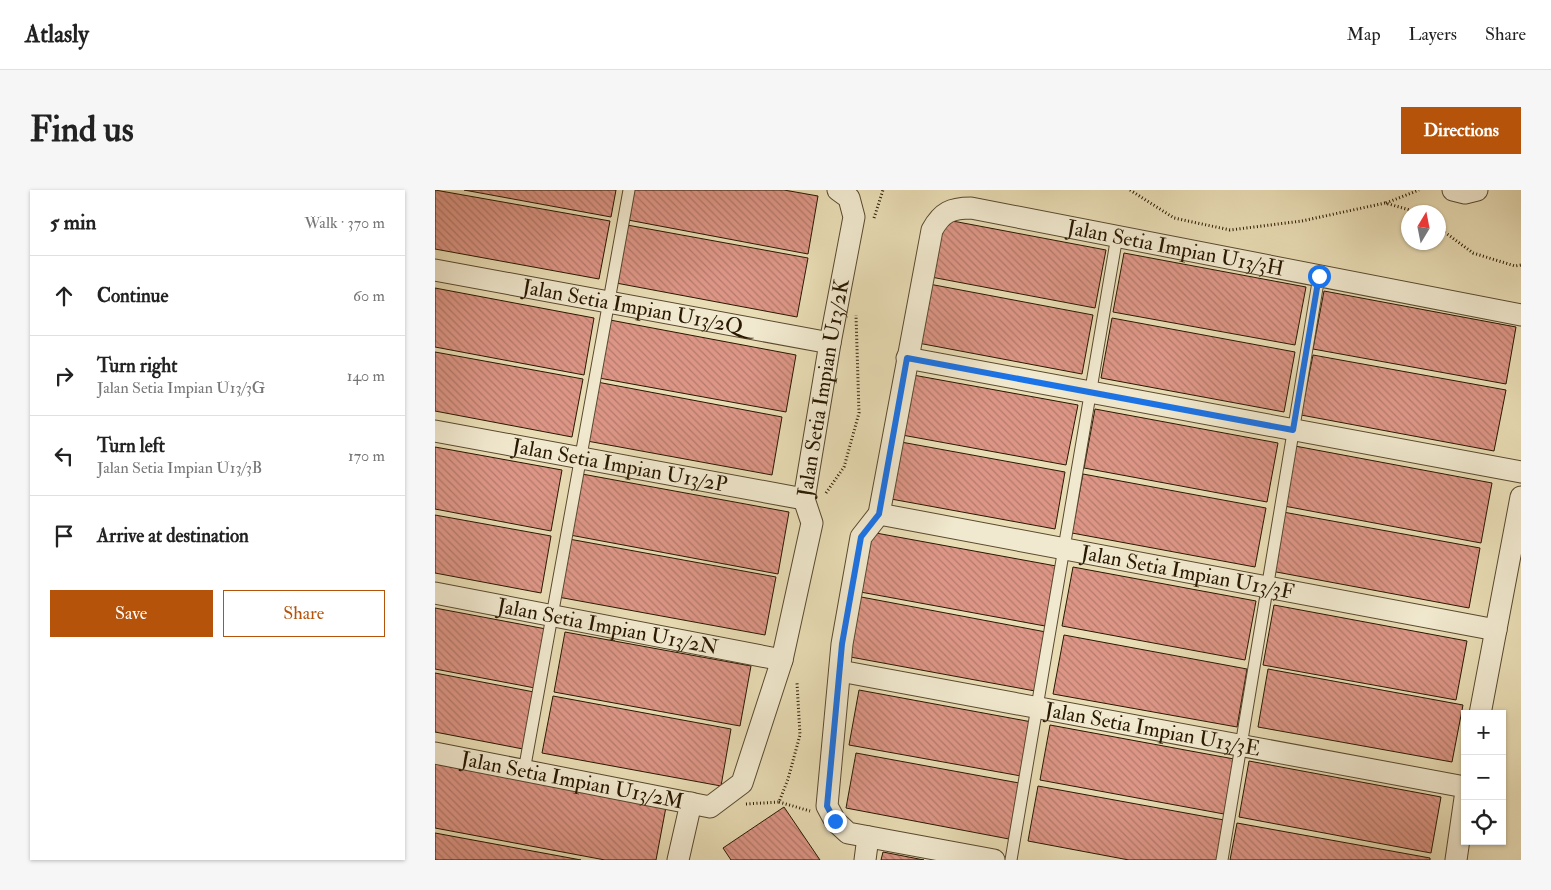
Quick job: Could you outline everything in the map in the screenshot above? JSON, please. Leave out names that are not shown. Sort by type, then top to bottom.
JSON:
[{"type":"street","name":"Jalan Setia Impian U13/2K","points":[[700,805],[742,783],[782,660],[812,523],[803,499],[854,217],[849,198],[838,190]]},
{"type":"street","points":[[1453,190],[1465,193],[1477,190]]},
{"type":"street","name":"Jalan Setia Impian U13/3H","points":[[907,358],[932,230],[938,219],[947,212],[958,208],[971,208],[1117,236],[1521,316]]},
{"type":"street","name":"Jalan Setia Impian U13/2Q","points":[[435,270],[830,343]]},
{"type":"street","points":[[994,860],[858,835],[835,821],[827,806],[842,644],[861,537],[879,514],[907,358],[1521,472]]},
{"type":"street","name":"Jalan Setia Impian U13/2P","points":[[435,430],[803,499]]},
{"type":"street","points":[[1481,710],[1521,497]]},
{"type":"street","name":"Jalan Setia Impian U13/3F","points":[[879,514],[1496,630]]},
{"type":"street","name":"Jalan Setia Impian U13/2N","points":[[435,593],[782,660]]},
{"type":"street","name":"Jalan Setia Impian U13/3E","points":[[840,671],[1461,786]]},
{"type":"street","name":"Jalan Setia Impian U13/2M","points":[[435,753],[700,805]]},
{"type":"street","points":[[1457,860],[1465,800]]},
{"type":"street","points":[[678,860],[700,805]]},
{"type":"street","points":[[858,835],[865,860]]},
{"type":"lane","points":[[524,771],[629,190]]},
{"type":"lane","points":[[1011,860],[1117,236]]},
{"type":"lane","points":[[1222,860],[1319,276]]},
{"type":"path","points":[[1130,190],[1174,218],[1230,230],[1302,222],[1385,204],[1419,190]]},
{"type":"path","points":[[1385,204],[1401,208]]},
{"type":"path","points":[[1446,233],[1473,253],[1515,266],[1521,264]]},
{"type":"building","points":[[435,190],[610,221],[599,279],[435,249]]},
{"type":"building","points":[[464,190],[616,190],[611,217]]},
{"type":"building","points":[[634,190],[784,190],[818,196],[808,254],[628,220]]},
{"type":"building","points":[[942,219],[1106,250],[1095,308],[931,277]]},
{"type":"building","points":[[627,225],[808,258],[797,317],[616,283]]},
{"type":"building","points":[[1124,253],[1306,287],[1295,345],[1113,312]]},
{"type":"building","points":[[929,284],[1093,315],[1082,374],[918,343]]},
{"type":"building","points":[[435,288],[594,318],[584,375],[435,347]]},
{"type":"building","points":[[1324,291],[1516,327],[1506,384],[1313,349]]},
{"type":"building","points":[[1112,318],[1295,352],[1284,412],[1101,378]]},
{"type":"building","points":[[610,320],[796,355],[786,412],[599,378]]},
{"type":"building","points":[[435,352],[583,379],[572,437],[435,411]]},
{"type":"building","points":[[1313,355],[1506,390],[1494,451],[1301,415]]},
{"type":"building","points":[[913,375],[1078,405],[1066,465],[902,435]]},
{"type":"building","points":[[597,382],[782,417],[772,475],[587,441]]},
{"type":"building","points":[[1095,409],[1278,443],[1267,502],[1084,468]]},
{"type":"building","points":[[901,442],[1065,472],[1055,529],[891,499]]},
{"type":"building","points":[[1295,446],[1492,483],[1481,543],[1284,506]]},
{"type":"building","points":[[435,447],[562,470],[551,531],[435,509]]},
{"type":"building","points":[[582,474],[789,512],[778,574],[570,535]]},
{"type":"building","points":[[1083,474],[1266,508],[1255,567],[1072,533]]},
{"type":"building","points":[[1283,512],[1480,548],[1469,608],[1271,571]]},
{"type":"building","points":[[435,515],[551,536],[541,593],[435,573]]},
{"type":"building","points":[[865,531],[1056,566],[1045,626],[855,591]]},
{"type":"building","points":[[569,539],[776,577],[765,635],[558,597]]},
{"type":"building","points":[[1073,567],[1256,601],[1245,660],[1062,626]]},
{"type":"building","points":[[856,596],[1046,632],[1035,691],[845,656]]},
{"type":"building","points":[[1274,605],[1467,641],[1456,700],[1263,665]]},
{"type":"building","points":[[435,608],[546,629],[535,688],[435,669]]},
{"type":"building","points":[[565,632],[751,666],[740,726],[554,692]]},
{"type":"building","points":[[1064,635],[1247,669],[1237,727],[1053,694]]},
{"type":"building","points":[[1268,669],[1463,705],[1452,762],[1258,727]]},
{"type":"building","points":[[435,673],[534,692],[523,749],[435,732]]},
{"type":"building","points":[[859,690],[1032,722],[1021,776],[849,745]]},
{"type":"building","points":[[553,696],[731,729],[721,786],[542,753]]},
{"type":"building","points":[[1050,725],[1234,759],[1224,814],[1040,780]]},
{"type":"building","points":[[856,753],[1019,783],[1009,839],[846,808]]},
{"type":"building","points":[[1249,761],[1441,797],[1431,853],[1239,817]]},
{"type":"building","points":[[435,764],[666,807],[656,860],[605,860],[435,828]]},
{"type":"building","points":[[1038,786],[1224,820],[1217,860],[1129,860],[1028,841]]},
{"type":"building","points":[[784,807],[820,860],[731,860],[723,848]]},
{"type":"building","points":[[1237,823],[1430,858],[1430,860],[1230,860]]},
{"type":"building","points":[[435,833],[581,860],[435,860]]},
{"type":"building","points":[[883,852],[924,860],[881,860]]},
{"type":"route","points":[[835,821],[827,806],[842,644],[861,537],[879,514],[907,358],[1293,430],[1319,276]]}]
